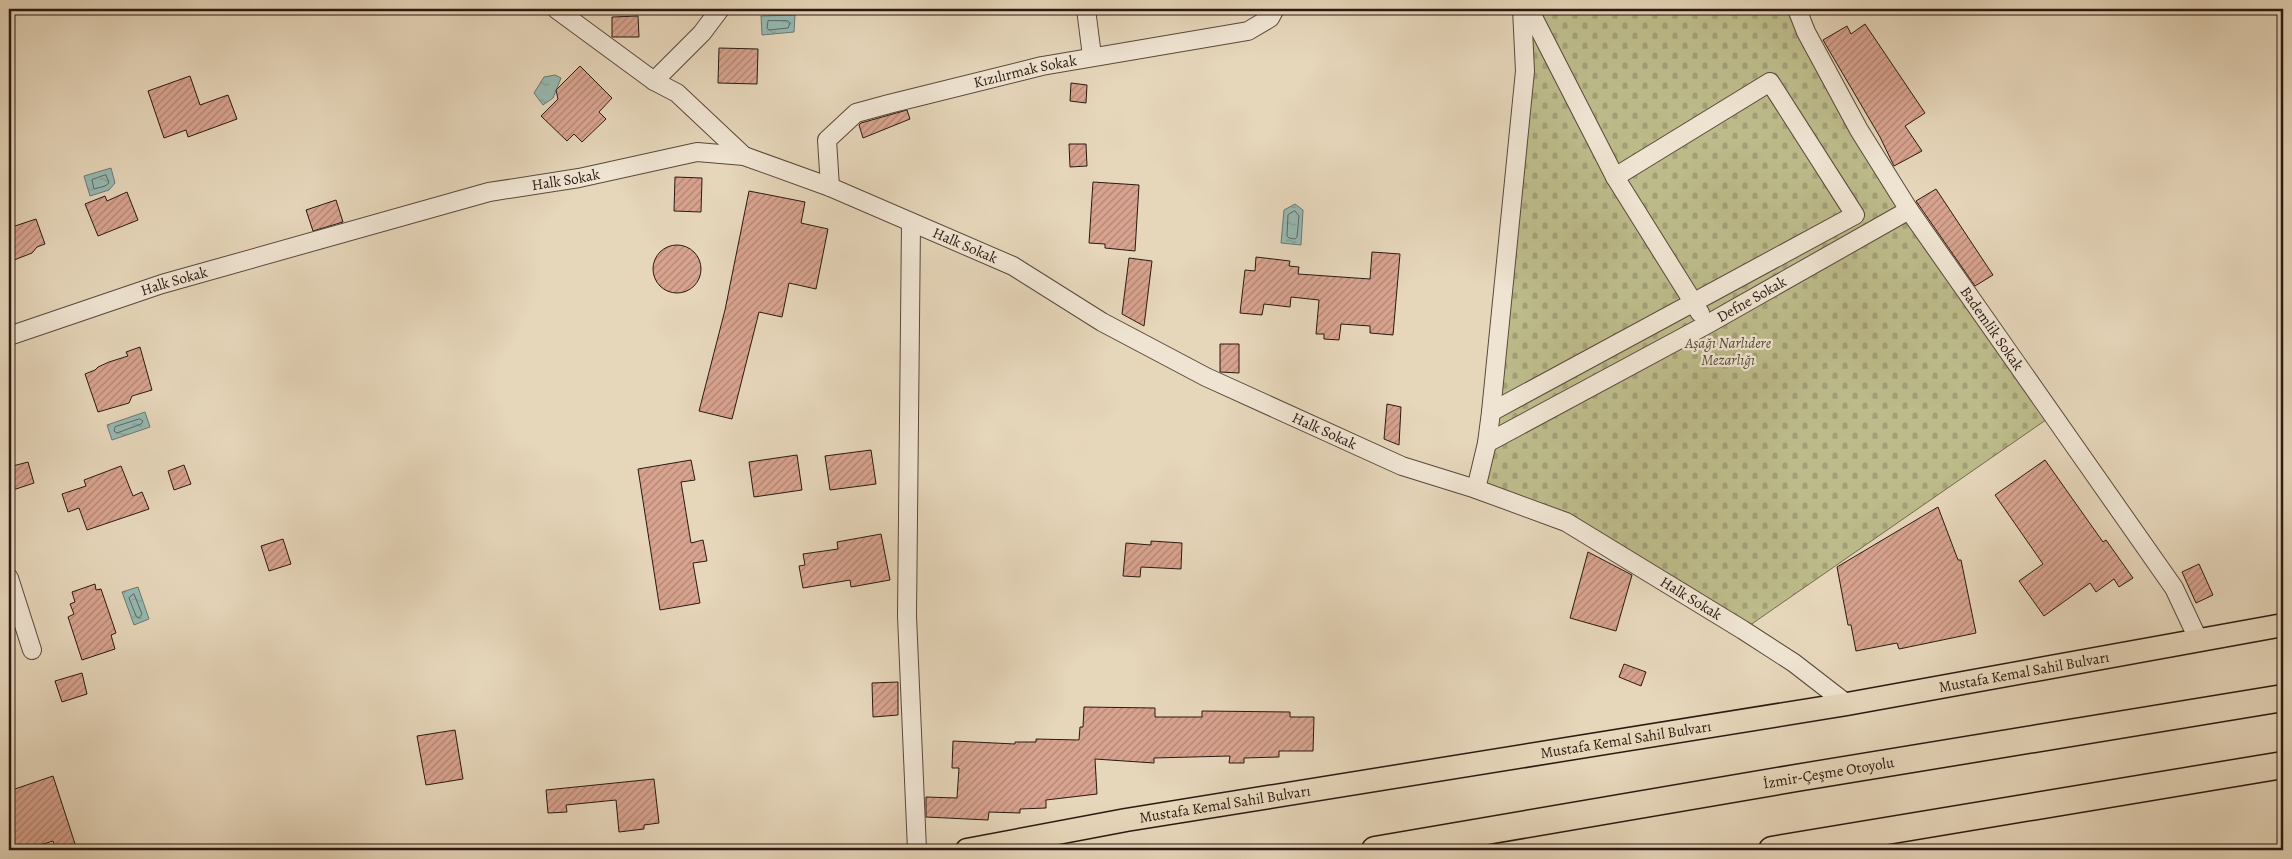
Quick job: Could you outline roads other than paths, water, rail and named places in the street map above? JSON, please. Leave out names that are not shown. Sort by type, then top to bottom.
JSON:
[{"type":"highway","name":"İzmir-Çeşme Otoyolu","points":[[1375,850],[1796,778],[2283,698]]},
{"type":"highway","points":[[1772,850],[2283,765]]},
{"type":"main road","name":"Mustafa Kemal Sahil Bulvarı","points":[[967,850],[1136,819],[1847,704],[2283,625]]},
{"type":"street","points":[[556,9],[654,81],[677,93],[744,156]]},
{"type":"street","points":[[654,81],[702,33],[720,9]]},
{"type":"street","points":[[1086,9],[1092,56]]},
{"type":"street","name":"Kızılırmak Sokak","points":[[830,187],[827,140],[856,113],[1042,66],[1092,56],[1187,43],[1248,31],[1270,18],[1275,9]]},
{"type":"street","points":[[1476,489],[1487,444],[1491,412],[1525,71],[1522,9]]},
{"type":"street","points":[[1529,9],[1615,177],[1706,325]]},
{"type":"street","name":"Bademlik Sokak","points":[[1797,9],[1806,32],[1859,130],[1909,210],[2174,588],[2199,641]]},
{"type":"street","points":[[1491,412],[1856,215],[1770,82],[1615,177]]},
{"type":"street","name":"Halk Sokak","points":[[9,336],[162,284],[489,192],[579,178],[697,152],[744,156],[830,187],[911,224],[1013,266],[1102,322],[1206,377],[1402,466],[1476,489],[1566,522],[1794,663],[1847,704]]},
{"type":"street","name":"Defne Sokak","points":[[1487,444],[1706,325],[1909,210]]},
{"type":"street","points":[[911,224],[907,616],[917,850]]},
{"type":"street","points":[[9,578],[32,650]]},
{"type":"water","points":[[795,15],[794,32],[762,35],[761,16]]},
{"type":"water","points":[[555,75],[561,78],[553,98],[543,105],[534,93],[544,77]]},
{"type":"water","points":[[111,168],[115,183],[109,190],[90,196],[84,176]]},
{"type":"water","points":[[1295,204],[1303,210],[1301,245],[1281,243],[1284,210]]},
{"type":"water","points":[[145,412],[150,427],[112,440],[107,425]]},
{"type":"water","points":[[138,587],[149,619],[134,625],[122,592]]},
{"type":"park label","name":"Aşağı Narlıdere Mezarlığı","points":[[1728,352]]}]
